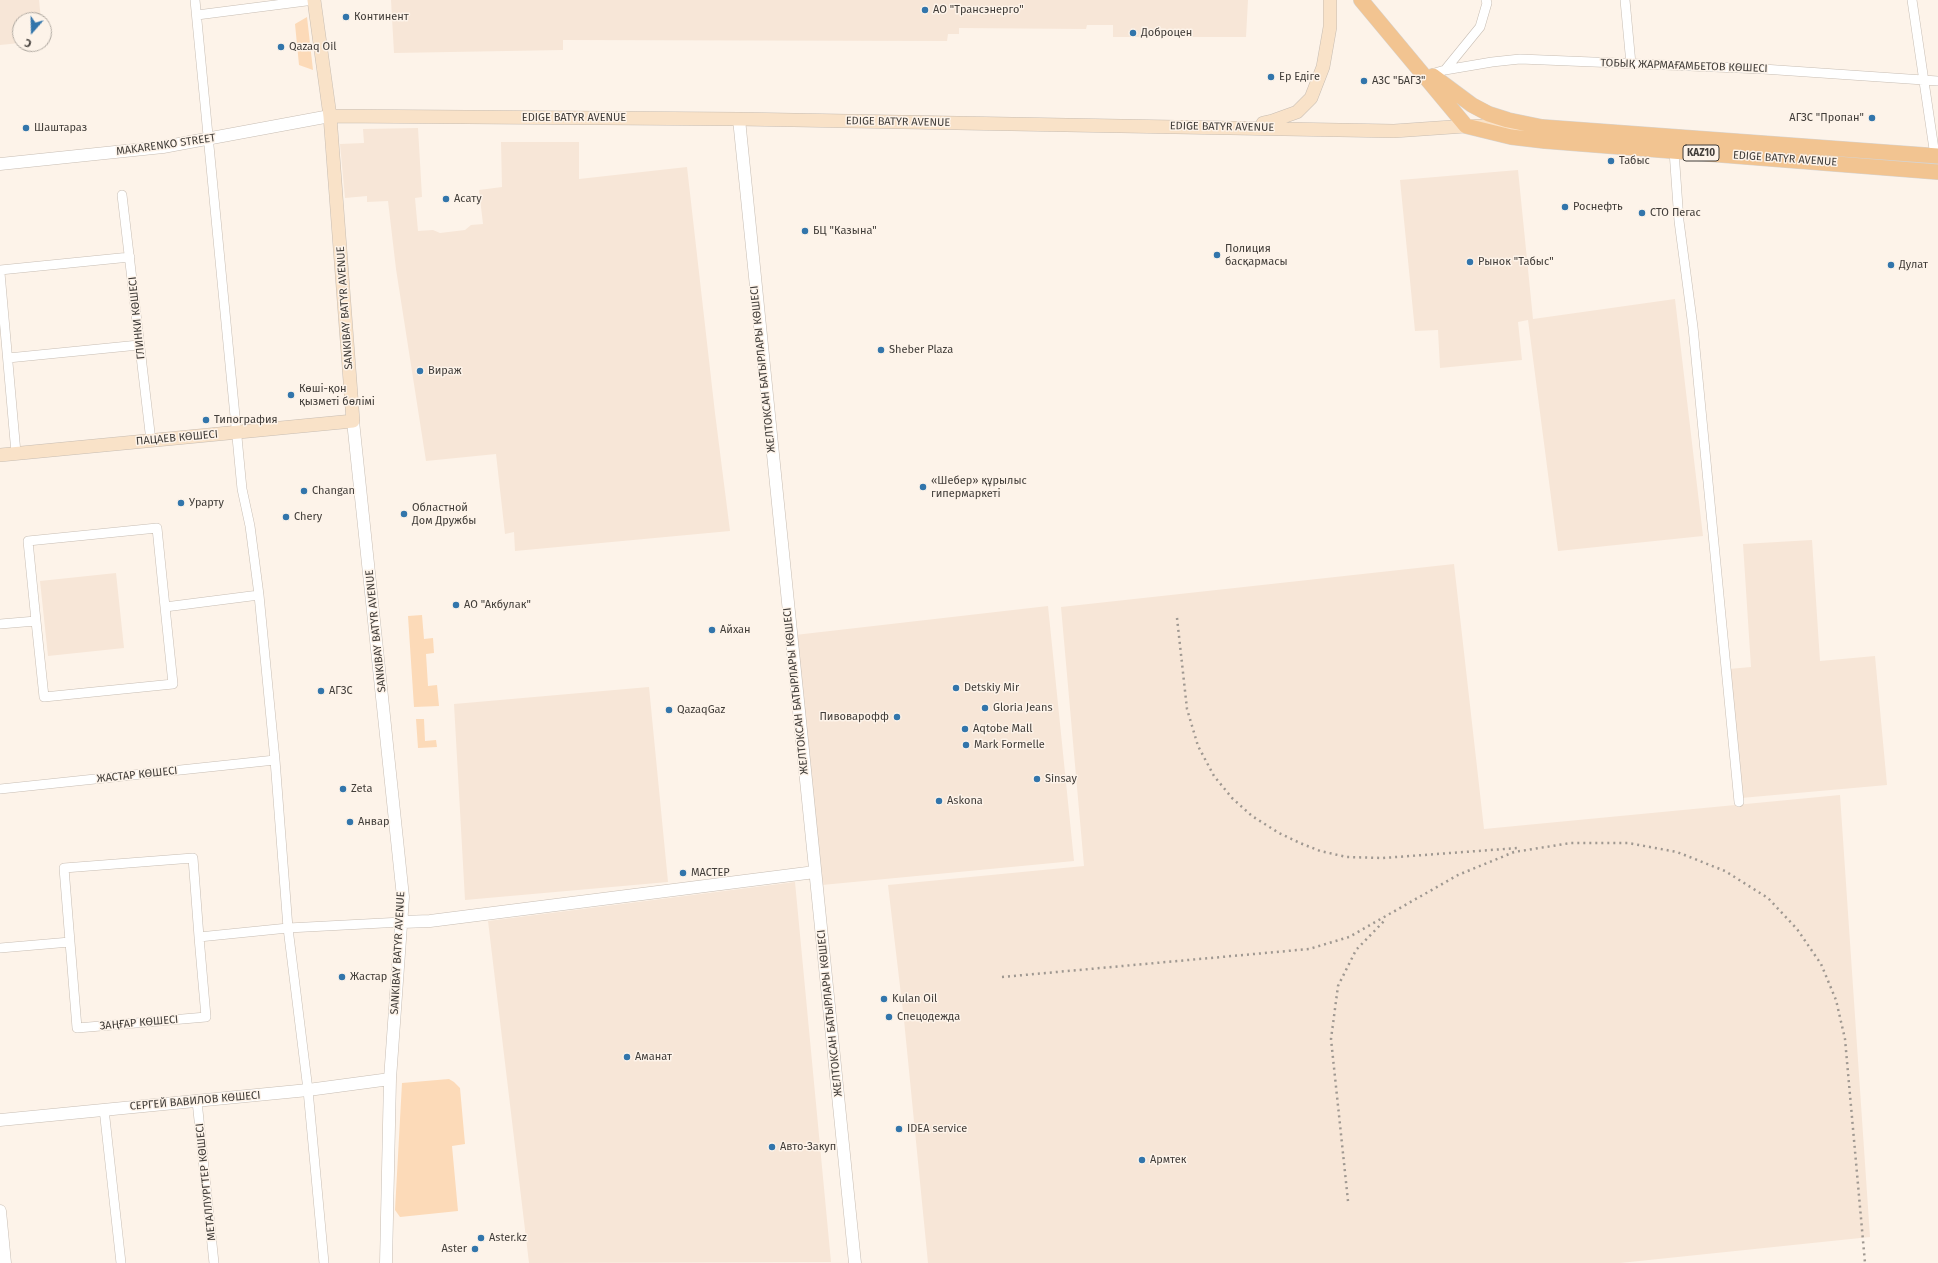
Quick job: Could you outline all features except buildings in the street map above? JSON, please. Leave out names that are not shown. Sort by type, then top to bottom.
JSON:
[{"type":"main road","name":"SANKIBAY BATYR AVENUE","points":[[314,0],[330,116],[354,421]]},
{"type":"main road","points":[[1242,127],[1272,121],[1297,112],[1311,98],[1323,67],[1330,27],[1330,0]]},
{"type":"main road","name":"KAZ10","points":[[1361,0],[1466,126]]},
{"type":"main road","name":"KAZ10","points":[[1407,56],[1438,72],[1452,92],[1476,107],[1508,120],[1542,127]]},
{"type":"main road","name":"EDIGE BATYR AVENUE","points":[[330,116],[739,119],[1242,127],[1394,131],[1466,126],[1542,127],[1936,156]]},
{"type":"main road","name":"EDIGE BATYR AVENUE","points":[[1466,126],[1527,139],[1938,172]]},
{"type":"main road","name":"ПАЦАЕВ КӨШЕСІ","points":[[0,455],[354,421]]},
{"type":"street","points":[[195,0],[238,433],[242,489],[250,526],[259,595],[275,760],[288,928],[308,1090],[324,1263]]},
{"type":"street","points":[[196,15],[314,0]]},
{"type":"street","points":[[1438,72],[1480,27],[1487,3],[1486,0]]},
{"type":"street","points":[[1625,0],[1631,64]]},
{"type":"street","points":[[1912,0],[1936,156]]},
{"type":"street","name":"ТОБЫҚ ЖАРМАҒАМБЕТОВ КӨШЕСІ","points":[[1438,72],[1520,59],[1763,69],[1923,78],[1938,81]]},
{"type":"street","name":"MAKARENKO STREET","points":[[0,164],[163,147],[330,116]]},
{"type":"street","name":"ЖЕЛТОКСАН БАТЫРЛАРЫ КӨШЕСІ","points":[[739,119],[855,1263]]},
{"type":"street","points":[[1674,151],[1679,222],[1693,327],[1739,802]]},
{"type":"street","name":"ГЛИНКИ КӨШЕСІ","points":[[122,195],[151,441]]},
{"type":"street","points":[[0,270],[130,257]]},
{"type":"street","points":[[0,273],[16,453]]},
{"type":"street","points":[[8,358],[140,345]]},
{"type":"street","name":"SANKIBAY BATYR AVENUE","points":[[354,421],[403,897],[390,1079],[386,1263]]},
{"type":"street","points":[[157,528],[165,607],[173,684],[44,697],[28,541],[157,528]]},
{"type":"street","points":[[165,607],[259,595]]},
{"type":"street","points":[[0,624],[36,621]]},
{"type":"street","name":"ЖАСТАР КӨШЕСІ","points":[[0,789],[275,760]]},
{"type":"street","name":"ЗАҢҒАР КӨШЕСІ","points":[[193,858],[200,937],[206,1017],[78,1028],[64,868],[193,858]]},
{"type":"street","points":[[200,937],[288,928],[430,920],[815,872]]},
{"type":"street","points":[[0,948],[70,942]]},
{"type":"street","name":"СЕРГЕЙ ВАВИЛОВ КӨШЕСІ","points":[[0,1120],[308,1090],[390,1079]]},
{"type":"street","name":"МЕТАЛЛУРГТЕР КӨШЕСІ","points":[[197,1101],[214,1263]]},
{"type":"street","points":[[104,1109],[121,1263]]},
{"type":"street","points":[[0,1211],[5,1263]]},
{"type":"shaded area","points":[[0,0],[39,0],[40,12],[12,12],[12,44],[0,45]]},
{"type":"shaded area","points":[[391,0],[1248,0],[1246,37],[1113,37],[1113,25],[1087,25],[1086,29],[959,28],[959,34],[948,34],[947,41],[563,40],[563,50],[394,53]]},
{"type":"shaded area","points":[[307,17],[313,70],[299,65],[295,24]]},
{"type":"shaded area","points":[[418,128],[422,197],[415,198],[418,231],[433,230],[440,233],[465,230],[471,225],[483,224],[479,190],[502,187],[501,142],[579,142],[579,179],[687,167],[730,531],[515,551],[514,532],[505,534],[496,454],[426,461],[396,269],[388,201],[367,202],[367,196],[345,198],[340,144],[364,143],[363,129]]},
{"type":"shaded area","points":[[1518,170],[1533,319],[1675,299],[1703,536],[1558,551],[1528,320],[1518,322],[1522,360],[1440,368],[1438,330],[1415,331],[1400,180]]},
{"type":"shaded area","points":[[1812,540],[1820,661],[1875,656],[1887,785],[1741,798],[1729,669],[1751,667],[1743,544]]},
{"type":"shaded area","points":[[1454,564],[1484,829],[1840,795],[1870,1237],[1620,1263],[928,1263],[904,1020],[888,885],[1084,866],[1061,607]]},
{"type":"shaded area","points":[[116,573],[124,648],[48,656],[40,581]]},
{"type":"shaded area","points":[[1048,606],[1074,861],[822,885],[795,635]]},
{"type":"shaded area","points":[[422,615],[424,639],[433,638],[434,653],[426,654],[428,686],[437,685],[439,706],[414,707],[408,616]]},
{"type":"shaded area","points":[[649,687],[668,882],[465,900],[454,704]]},
{"type":"shaded area","points":[[416,719],[424,719],[425,741],[436,740],[437,747],[418,748]]},
{"type":"shaded area","points":[[795,882],[831,1262],[529,1263],[488,921]]},
{"type":"shaded area","points":[[449,1079],[460,1088],[465,1144],[452,1146],[458,1211],[400,1217],[395,1210],[402,1083]]},
{"type":"railway","points":[[1177,618],[1187,709],[1198,746],[1214,776],[1232,798],[1252,816],[1279,833],[1300,843],[1320,851],[1347,857],[1383,858],[1518,848]]},
{"type":"railway","points":[[1002,977],[1309,949],[1349,937],[1458,875],[1514,852],[1571,843],[1628,843],[1677,852],[1725,871],[1768,898],[1797,929],[1821,964],[1836,1000],[1845,1039],[1865,1263]]},
{"type":"railway","points":[[1348,1201],[1331,1039],[1338,986],[1356,950],[1386,919]]},
{"type":"place","name":"АО \"Трансэнерго\"","points":[[925,10]]},
{"type":"place","name":"Континент","points":[[346,17]]},
{"type":"place","name":"Доброцен","points":[[1133,33]]},
{"type":"place","name":"Qazaq Oil","points":[[281,47]]},
{"type":"place","name":"Ер Едіге","points":[[1271,77]]},
{"type":"place","name":"АЗС \"БАГЗ\"","points":[[1364,81]]},
{"type":"place","name":"АГЗС \"Пропан\"","points":[[1872,118]]},
{"type":"place","name":"Шаштараз","points":[[26,128]]},
{"type":"place","name":"Табыс","points":[[1611,161]]},
{"type":"place","name":"Асату","points":[[446,199]]},
{"type":"place","name":"Роснефть","points":[[1565,207]]},
{"type":"place","name":"СТО Пегас","points":[[1642,213]]},
{"type":"place","name":"БЦ \"Казына\"","points":[[805,231]]},
{"type":"place","name":"Полиция басқармасы","points":[[1217,255]]},
{"type":"place","name":"Рынок \"Табыс\"","points":[[1470,262]]},
{"type":"place","name":"Дулат","points":[[1891,265]]},
{"type":"place","name":"Sheber Plaza","points":[[881,350]]},
{"type":"place","name":"Вираж","points":[[420,371]]},
{"type":"place","name":"Көші-қон қызметі бөлімі","points":[[291,395]]},
{"type":"place","name":"Типография","points":[[206,420]]},
{"type":"place","name":"«Шебер» құрылыс гипермаркеті","points":[[923,487]]},
{"type":"place","name":"Changan","points":[[304,491]]},
{"type":"place","name":"Урарту","points":[[181,503]]},
{"type":"place","name":"Областной Дом Дружбы","points":[[404,514]]},
{"type":"place","name":"Chery","points":[[286,517]]},
{"type":"place","name":"АО \"Акбулак\"","points":[[456,605]]},
{"type":"place","name":"Айхан","points":[[712,630]]},
{"type":"place","name":"Detskiy Mir","points":[[956,688]]},
{"type":"place","name":"АГЗС","points":[[321,691]]},
{"type":"place","name":"Gloria Jeans","points":[[985,708]]},
{"type":"place","name":"QazaqGaz","points":[[669,710]]},
{"type":"place","name":"Пивоварофф","points":[[897,717]]},
{"type":"place","name":"Aqtobe Mall","points":[[965,729]]},
{"type":"place","name":"Mark Formelle","points":[[966,745]]},
{"type":"place","name":"Sinsay","points":[[1037,779]]},
{"type":"place","name":"Zeta","points":[[343,789]]},
{"type":"place","name":"Askona","points":[[939,801]]},
{"type":"place","name":"Анвар","points":[[350,822]]},
{"type":"place","name":"МАСТЕР","points":[[683,873]]},
{"type":"place","name":"Жастар","points":[[342,977]]},
{"type":"place","name":"Kulan Oil","points":[[884,999]]},
{"type":"place","name":"Спецодежда","points":[[889,1017]]},
{"type":"place","name":"Аманат","points":[[627,1057]]},
{"type":"place","name":"IDEA service","points":[[899,1129]]},
{"type":"place","name":"Авто-Закуп","points":[[772,1147]]},
{"type":"place","name":"Армтек","points":[[1142,1160]]},
{"type":"place","name":"Aster.kz","points":[[481,1238]]},
{"type":"place","name":"Aster","points":[[475,1249]]}]
